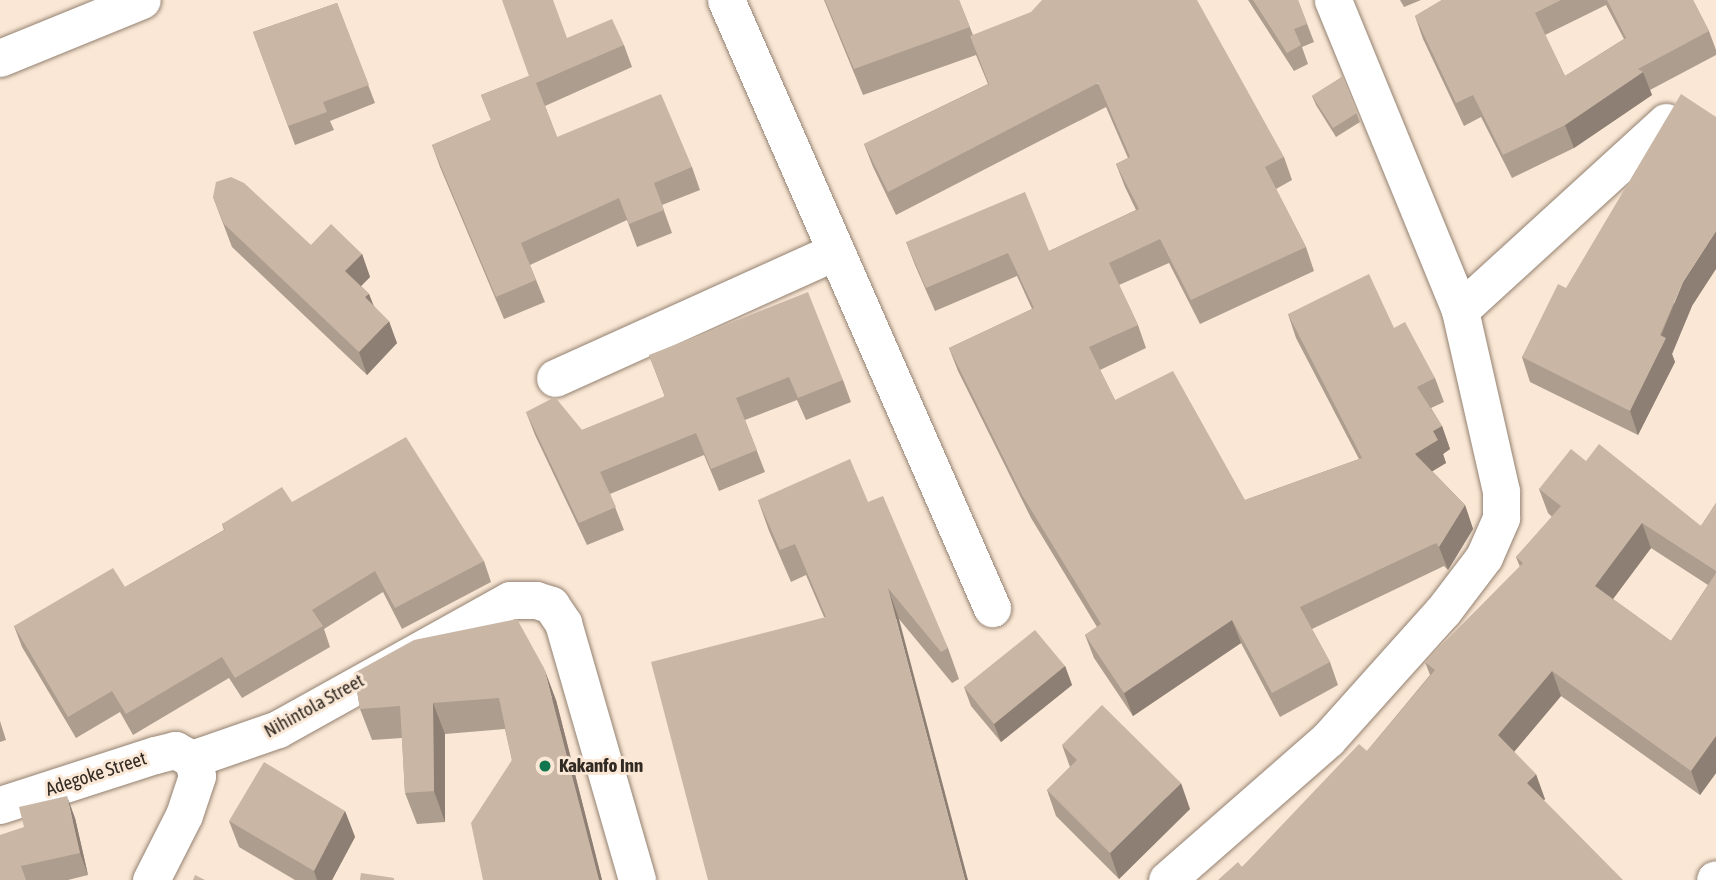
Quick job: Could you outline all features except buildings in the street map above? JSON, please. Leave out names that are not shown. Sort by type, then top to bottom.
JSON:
[{"type":"street","points":[[0,58],[142,0]]},
{"type":"street","points":[[726,0],[992,608]]},
{"type":"street","points":[[1167,880],[1328,739],[1484,556],[1500,519],[1500,491],[1460,310],[1333,0]]},
{"type":"street","points":[[1460,310],[1666,122]]},
{"type":"street","points":[[555,378],[836,251]]},
{"type":"street","name":"Nihintola Street","points":[[192,759],[278,729],[510,600],[536,600],[551,605],[563,623],[637,880]]},
{"type":"street","name":"Adegoke Street","points":[[0,804],[175,750],[192,759]]},
{"type":"street","points":[[151,880],[184,815],[197,776],[192,759]]},
{"type":"place","name":"Kakanfo Inn","points":[[545,766]]}]
